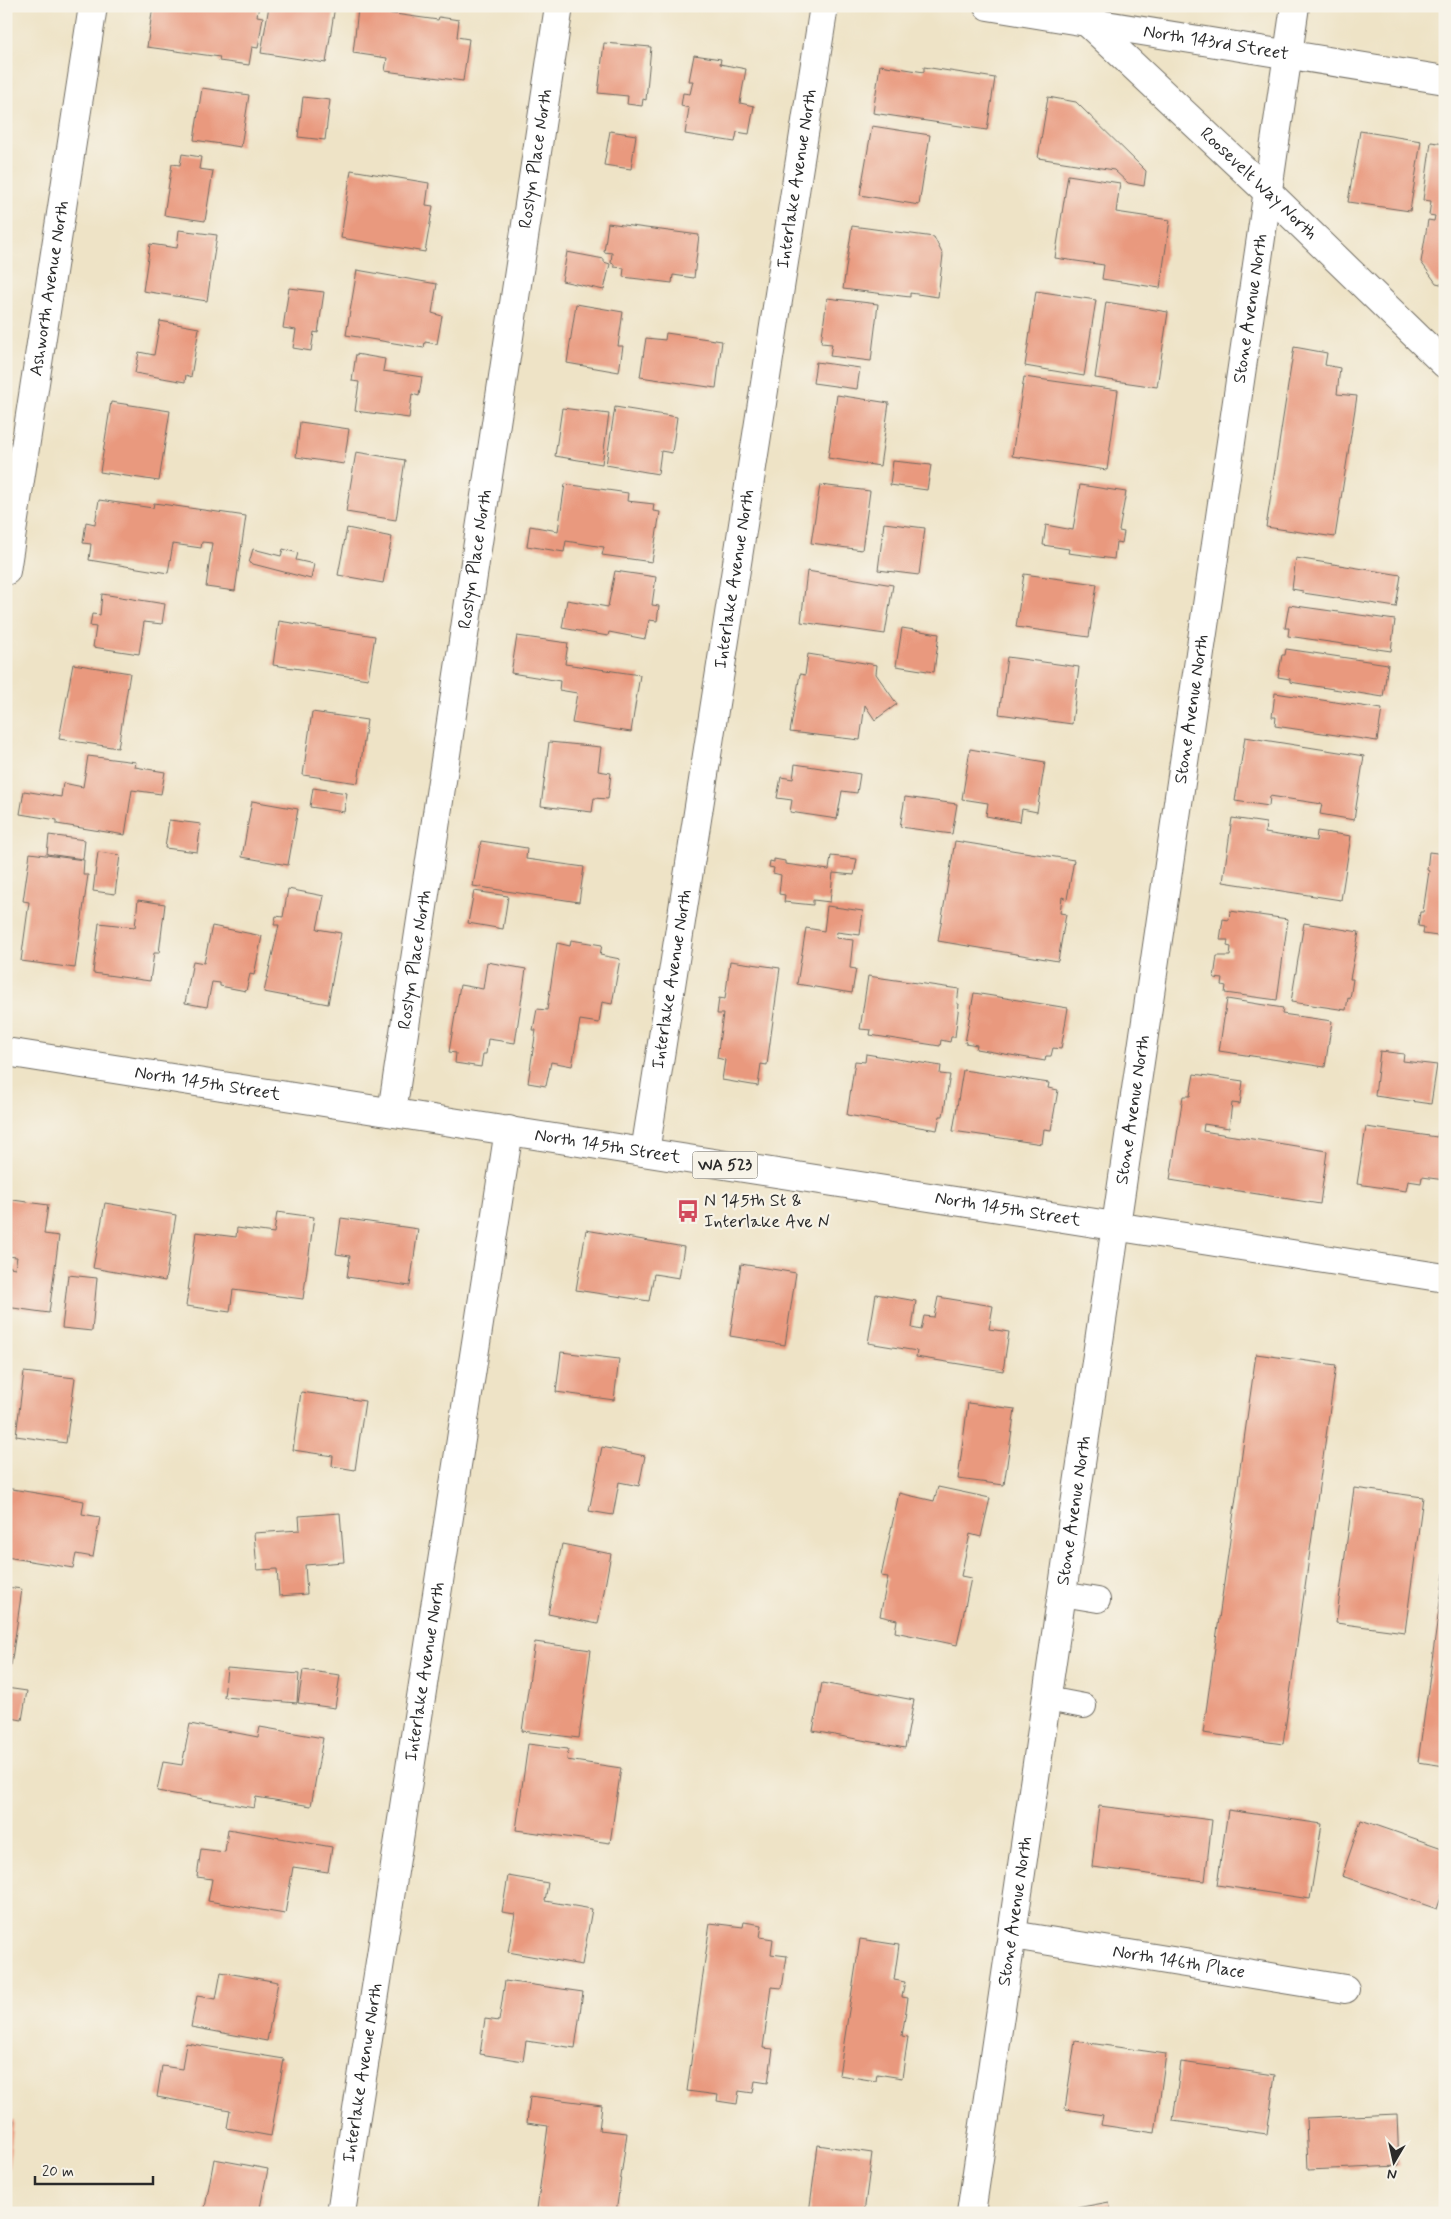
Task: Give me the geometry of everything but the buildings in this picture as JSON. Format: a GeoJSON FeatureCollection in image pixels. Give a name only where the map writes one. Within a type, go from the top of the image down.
{"type":"FeatureCollection","features":[{"type":"Feature","properties":{"kind":"street","name":"Ashworth Avenue North"},"geometry":{"type":"LineString","coordinates":[[6,570],[93,6]]}},
{"type":"Feature","properties":{"kind":"street","name":"Roslyn Place North"},"geometry":{"type":"LineString","coordinates":[[392,1112],[559,6]]}},
{"type":"Feature","properties":{"kind":"street","name":"Interlake Avenue North"},"geometry":{"type":"LineString","coordinates":[[645,1152],[824,6]]}},
{"type":"Feature","properties":{"kind":"street","name":"North 143rd Street"},"geometry":{"type":"LineString","coordinates":[[988,6],[1078,14],[1288,56],[1445,80]]}},
{"type":"Feature","properties":{"kind":"street","name":"Stone Avenue North"},"geometry":{"type":"LineString","coordinates":[[971,2213],[1295,6]]}},
{"type":"Feature","properties":{"kind":"street","name":"Roosevelt Way North"},"geometry":{"type":"LineString","coordinates":[[1078,14],[1268,192],[1445,364]]}},
{"type":"Feature","properties":{"kind":"street","name":"North 145th Street"},"geometry":{"type":"LineString","coordinates":[[6,1052],[1445,1278]]}},
{"type":"Feature","properties":{"kind":"street","name":"Interlake Avenue North"},"geometry":{"type":"LineString","coordinates":[[341,2213],[509,1130]]}},
{"type":"Feature","properties":{"kind":"street","name":"North 146th Place"},"geometry":{"type":"LineString","coordinates":[[1012,1935],[1345,1990]]}},
{"type":"Feature","properties":{"kind":"lane"},"geometry":{"type":"LineString","coordinates":[[1062,1594],[1098,1600]]}},
{"type":"Feature","properties":{"kind":"lane"},"geometry":{"type":"LineString","coordinates":[[1047,1699],[1084,1706]]}},
{"type":"Feature","properties":{"kind":"place","name":"N 145th St & Interlake Ave N"},"geometry":{"type":"Point","coordinates":[688,1211]}}]}
